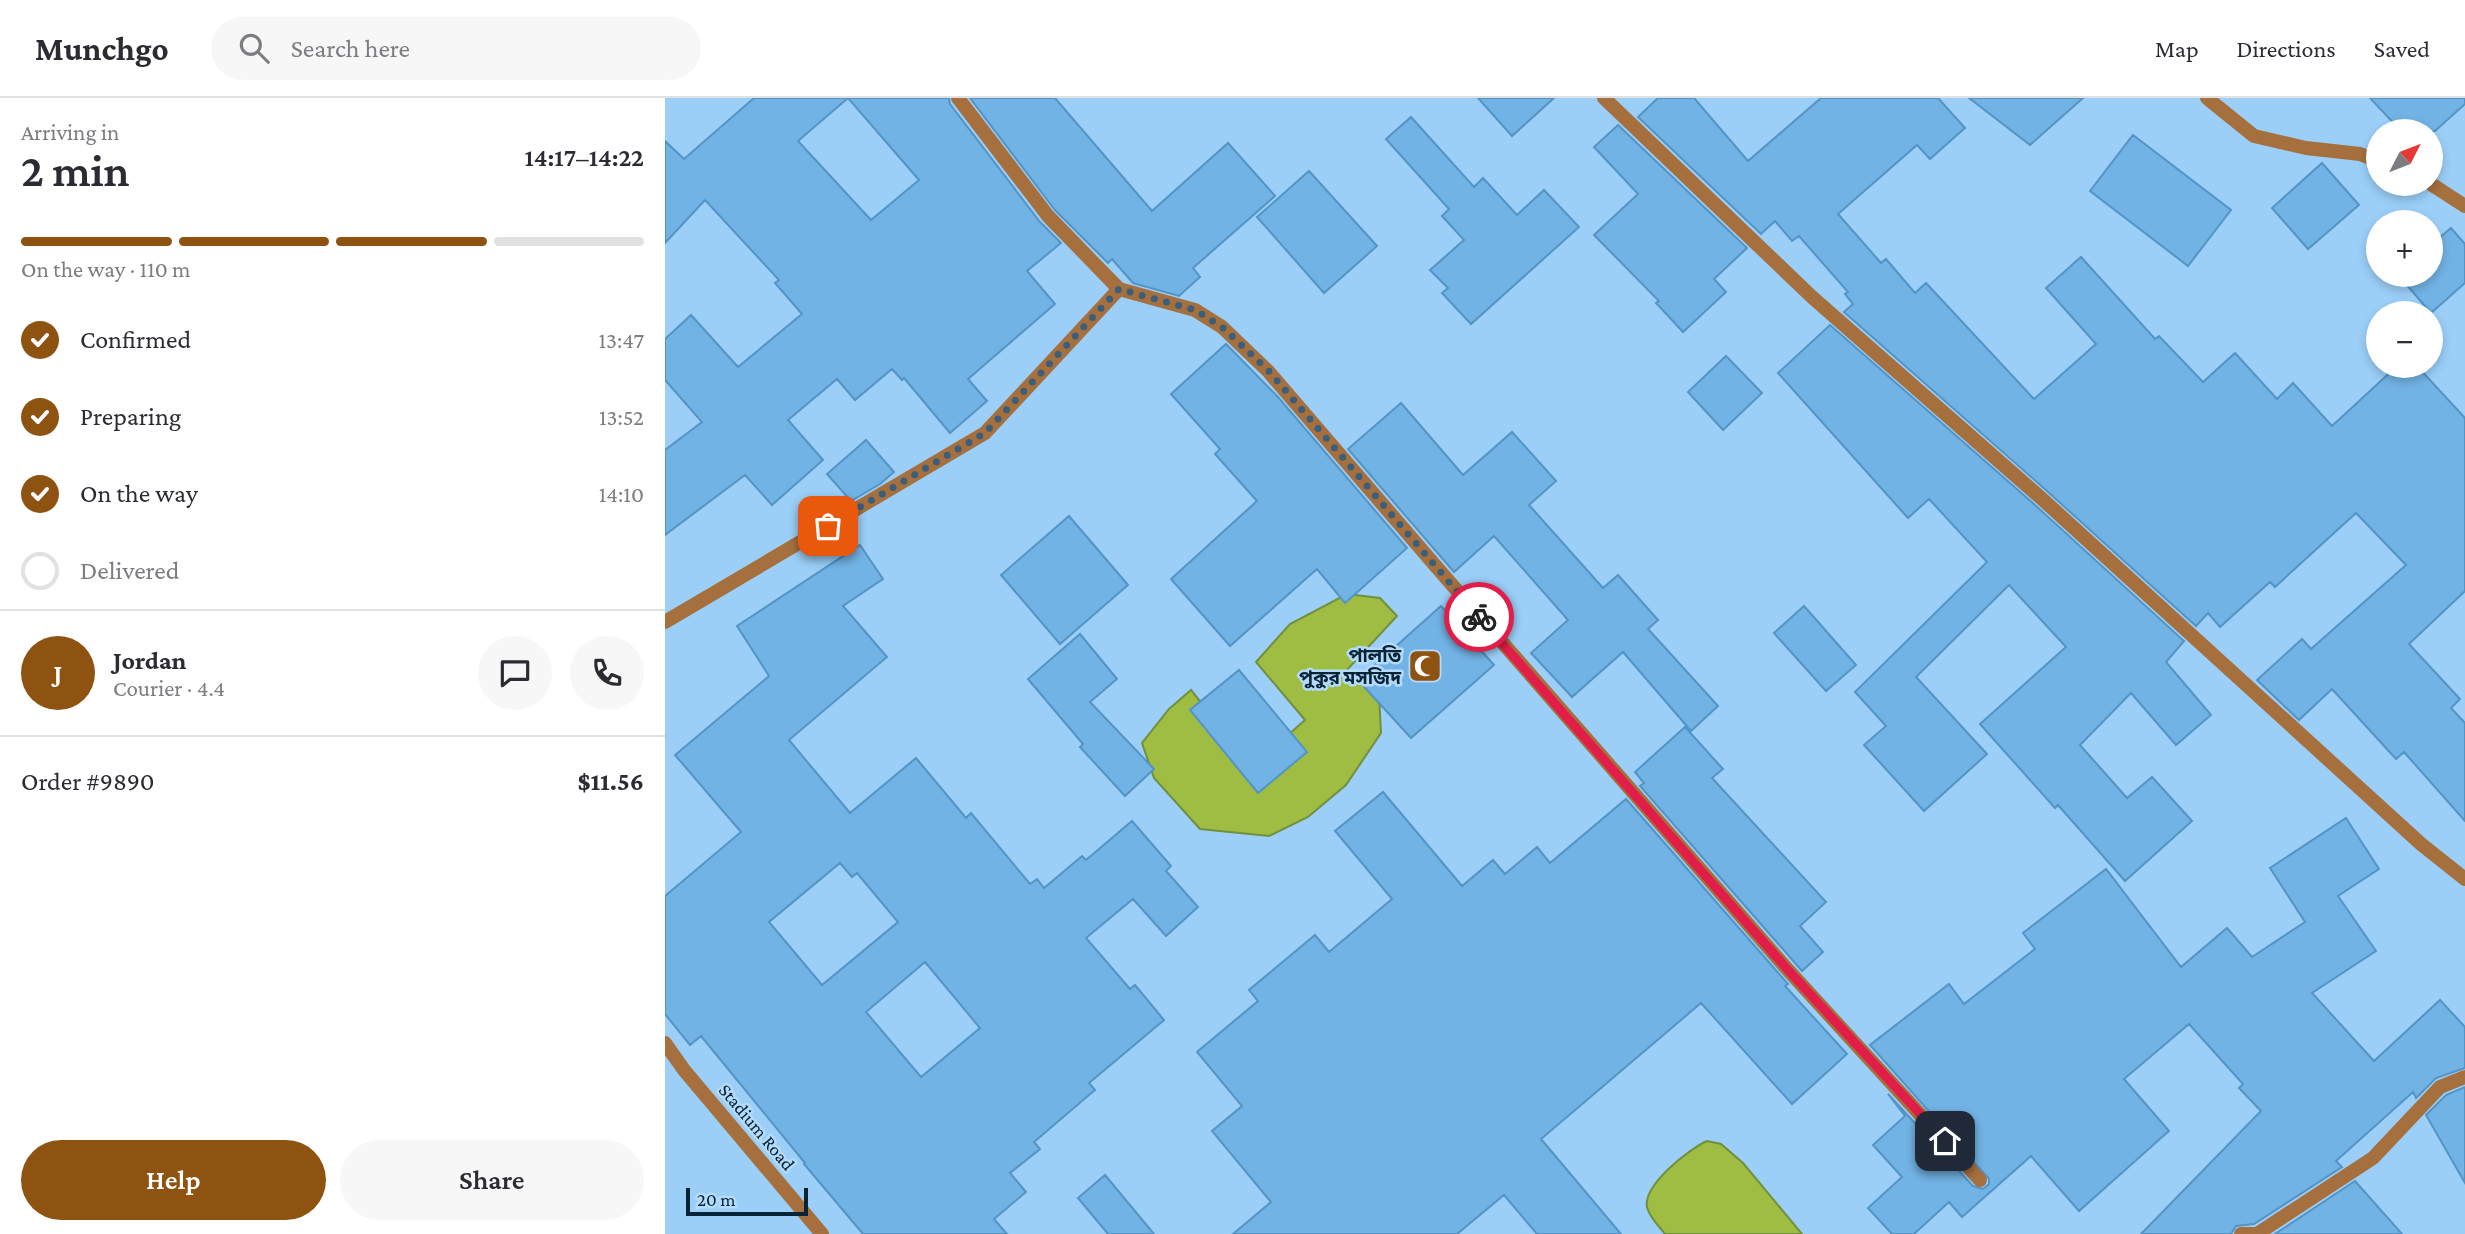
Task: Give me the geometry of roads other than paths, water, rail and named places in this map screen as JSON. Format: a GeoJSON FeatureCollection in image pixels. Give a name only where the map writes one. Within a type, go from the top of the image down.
{"type":"FeatureCollection","features":[{"type":"Feature","properties":{"kind":"street"},"geometry":{"type":"LineString","coordinates":[[958,98],[1048,216],[1119,289],[1195,310],[1222,327],[1268,370],[1788,970],[1980,1180]]}},
{"type":"Feature","properties":{"kind":"street"},"geometry":{"type":"LineString","coordinates":[[1604,98],[1812,297],[2041,498],[2421,844],[2465,878]]}},
{"type":"Feature","properties":{"kind":"street"},"geometry":{"type":"LineString","coordinates":[[2207,98],[2254,136],[2306,148],[2366,156]]}},
{"type":"Feature","properties":{"kind":"street"},"geometry":{"type":"LineString","coordinates":[[2443,192],[2465,206]]}},
{"type":"Feature","properties":{"kind":"street"},"geometry":{"type":"LineString","coordinates":[[665,622],[985,433],[1119,289]]}},
{"type":"Feature","properties":{"kind":"street","name":"Stadium Road"},"geometry":{"type":"LineString","coordinates":[[665,1043],[684,1070],[822,1234]]}},
{"type":"Feature","properties":{"kind":"street"},"geometry":{"type":"LineString","coordinates":[[2241,1234],[2256,1234],[2373,1158],[2440,1087],[2465,1077]]}},
{"type":"Feature","properties":{"kind":"place","name":"পালতি পুকুর মসজিদ"},"geometry":{"type":"Point","coordinates":[1425,666]}}]}
